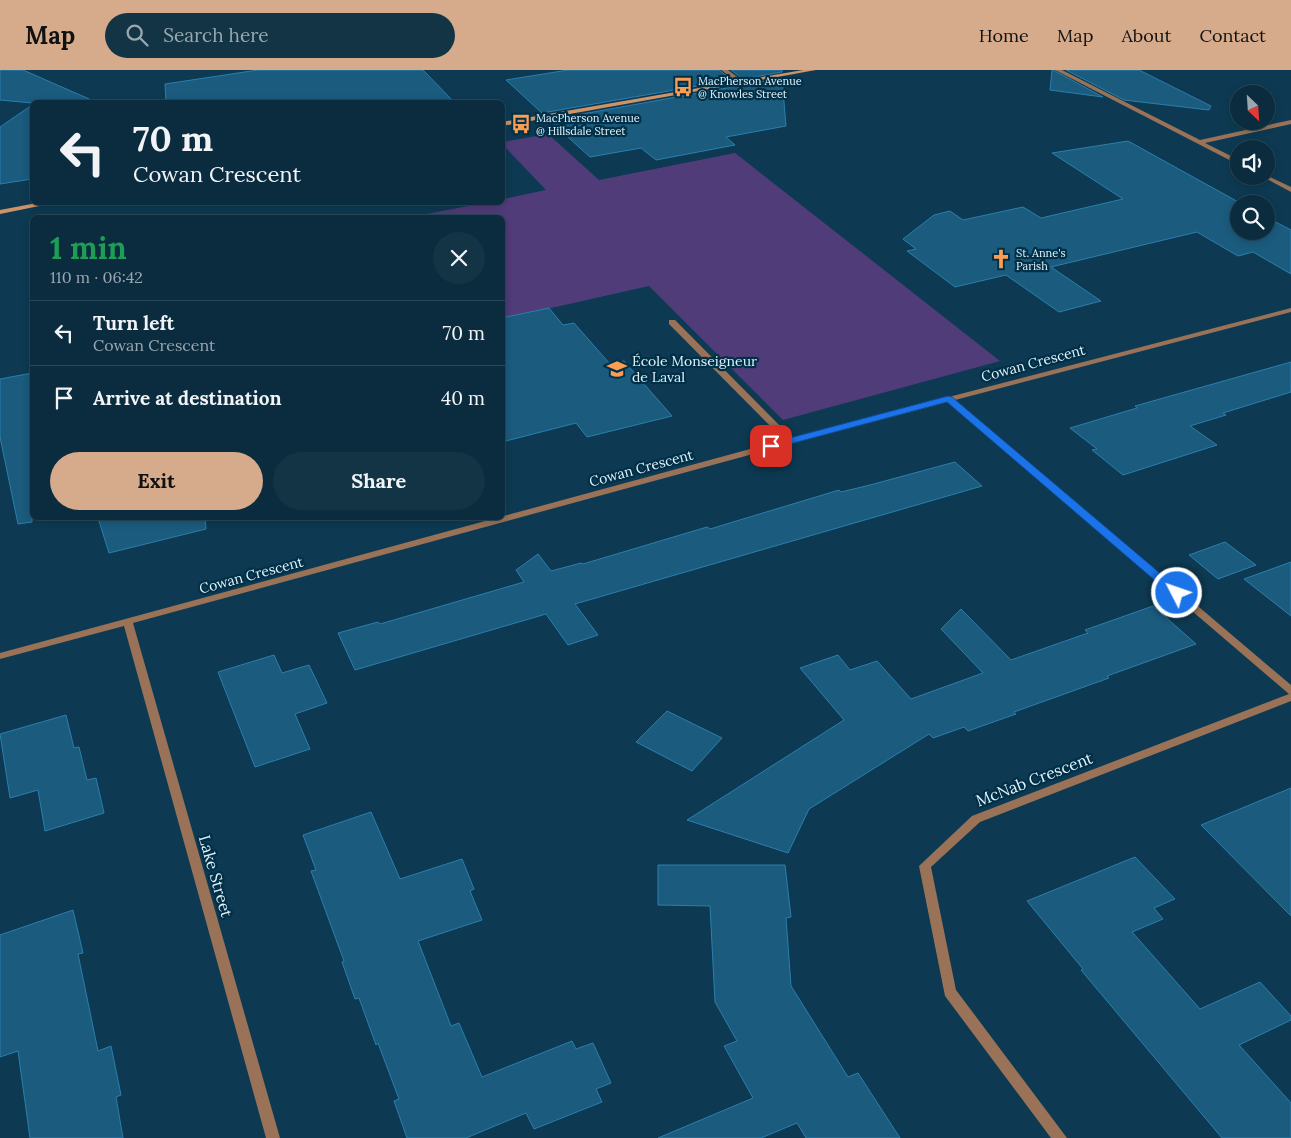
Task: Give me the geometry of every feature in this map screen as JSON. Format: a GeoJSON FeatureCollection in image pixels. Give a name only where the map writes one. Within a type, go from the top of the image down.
{"type":"FeatureCollection","features":[{"type":"Feature","properties":{"kind":"street"},"geometry":{"type":"LineString","coordinates":[[724,70],[741,82]]}},
{"type":"Feature","properties":{"kind":"street"},"geometry":{"type":"LineString","coordinates":[[505,123],[813,70]]}},
{"type":"Feature","properties":{"kind":"street"},"geometry":{"type":"LineString","coordinates":[[1058,70],[1230,158]]}},
{"type":"Feature","properties":{"kind":"street"},"geometry":{"type":"LineString","coordinates":[[1200,142],[1291,122]]}},
{"type":"Feature","properties":{"kind":"street"},"geometry":{"type":"LineString","coordinates":[[1275,182],[1291,190]]}},
{"type":"Feature","properties":{"kind":"street"},"geometry":{"type":"LineString","coordinates":[[0,212],[39,205]]}},
{"type":"Feature","properties":{"kind":"street","name":"Cowan Crescent"},"geometry":{"type":"LineString","coordinates":[[505,519],[948,399],[1291,310]]}},
{"type":"Feature","properties":{"kind":"street"},"geometry":{"type":"LineString","coordinates":[[672,322],[790,441]]}},
{"type":"Feature","properties":{"kind":"street"},"geometry":{"type":"LineString","coordinates":[[948,399],[1291,691]]}},
{"type":"Feature","properties":{"kind":"street","name":"Cowan Crescent"},"geometry":{"type":"LineString","coordinates":[[0,656],[501,520]]}},
{"type":"Feature","properties":{"kind":"street","name":"Lake Street"},"geometry":{"type":"LineString","coordinates":[[128,622],[273,1138]]}},
{"type":"Feature","properties":{"kind":"street","name":"McNab Crescent"},"geometry":{"type":"LineString","coordinates":[[1060,1138],[950,992],[926,866],[976,819],[1291,697]]}},
{"type":"Feature","properties":{"kind":"shaded area"},"geometry":{"type":"Polygon","coordinates":[[[548,134],[599,180],[735,153],[1000,361],[783,420],[649,286],[505,319],[505,215],[422,215],[474,205],[505,205],[505,199],[546,190],[505,147],[505,142],[548,134]]]}},
{"type":"Feature","properties":{"kind":"building"},"geometry":{"type":"Polygon","coordinates":[[[0,70],[23,70],[91,100],[30,100],[30,103],[0,100],[0,70]]]}},
{"type":"Feature","properties":{"kind":"building"},"geometry":{"type":"Polygon","coordinates":[[[258,70],[423,70],[452,100],[166,100],[165,84],[258,70]]]}},
{"type":"Feature","properties":{"kind":"building"},"geometry":{"type":"Polygon","coordinates":[[[568,70],[719,70],[732,80],[542,113],[506,80],[568,70]]]}},
{"type":"Feature","properties":{"kind":"building"},"geometry":{"type":"Polygon","coordinates":[[[731,70],[782,70],[782,72],[743,79],[731,70]]]}},
{"type":"Feature","properties":{"kind":"building"},"geometry":{"type":"Polygon","coordinates":[[[1053,70],[1103,97],[1050,90],[1053,70]]]}},
{"type":"Feature","properties":{"kind":"building"},"geometry":{"type":"Polygon","coordinates":[[[1066,70],[1139,70],[1211,106],[1209,110],[1124,100],[1066,70]]]}},
{"type":"Feature","properties":{"kind":"building"},"geometry":{"type":"Polygon","coordinates":[[[782,78],[786,126],[726,137],[735,145],[656,160],[641,148],[590,157],[549,120],[782,78]]]}},
{"type":"Feature","properties":{"kind":"building"},"geometry":{"type":"Polygon","coordinates":[[[30,106],[30,179],[0,184],[0,127],[30,106]]]}},
{"type":"Feature","properties":{"kind":"building"},"geometry":{"type":"Polygon","coordinates":[[[1128,141],[1230,197],[1230,240],[1275,240],[1275,222],[1291,230],[1291,274],[1253,252],[1238,256],[1197,232],[1051,267],[1101,301],[1059,312],[1006,275],[955,287],[907,251],[916,249],[903,239],[934,215],[950,211],[963,220],[1023,207],[1041,218],[1123,199],[1052,153],[1128,141]]]}},
{"type":"Feature","properties":{"kind":"building","name":"École Monseigneur de Laval"},"geometry":{"type":"Polygon","coordinates":[[[549,308],[563,325],[574,323],[610,364],[624,361],[672,416],[587,437],[576,423],[505,441],[505,317],[549,308]]]}},
{"type":"Feature","properties":{"kind":"building"},"geometry":{"type":"Polygon","coordinates":[[[1291,362],[1291,392],[1223,413],[1226,415],[1190,426],[1217,445],[1123,475],[1092,450],[1097,449],[1070,428],[1137,408],[1135,406],[1291,362]]]}},
{"type":"Feature","properties":{"kind":"building"},"geometry":{"type":"Polygon","coordinates":[[[30,373],[30,520],[32,522],[18,524],[0,437],[0,379],[30,373]]]}},
{"type":"Feature","properties":{"kind":"building"},"geometry":{"type":"Polygon","coordinates":[[[955,462],[982,486],[575,604],[598,635],[568,645],[546,614],[355,670],[338,633],[378,622],[380,624],[524,582],[516,570],[538,554],[551,571],[583,564],[707,527],[710,529],[839,490],[841,492],[870,485],[955,462]]]}},
{"type":"Feature","properties":{"kind":"building"},"geometry":{"type":"Polygon","coordinates":[[[99,520],[205,520],[206,529],[109,553],[99,520]]]}},
{"type":"Feature","properties":{"kind":"building"},"geometry":{"type":"Polygon","coordinates":[[[1225,542],[1256,565],[1218,579],[1189,555],[1225,542]]]}},
{"type":"Feature","properties":{"kind":"building"},"geometry":{"type":"Polygon","coordinates":[[[1291,562],[1291,616],[1244,579],[1291,562]]]}},
{"type":"Feature","properties":{"kind":"building"},"geometry":{"type":"Polygon","coordinates":[[[1153,606],[1196,644],[1107,676],[1109,678],[1014,712],[1016,714],[968,731],[964,727],[933,738],[929,734],[809,809],[788,853],[687,820],[844,720],[800,668],[838,655],[850,670],[877,661],[911,699],[983,673],[941,629],[961,609],[1011,660],[1088,633],[1085,630],[1153,606]]]}},
{"type":"Feature","properties":{"kind":"building"},"geometry":{"type":"Polygon","coordinates":[[[274,655],[282,673],[309,665],[327,703],[295,714],[310,749],[255,767],[218,672],[274,655]]]}},
{"type":"Feature","properties":{"kind":"building"},"geometry":{"type":"Polygon","coordinates":[[[667,711],[722,738],[692,771],[636,742],[667,711]]]}},
{"type":"Feature","properties":{"kind":"building"},"geometry":{"type":"Polygon","coordinates":[[[66,715],[74,748],[79,747],[87,780],[96,778],[104,813],[45,831],[38,790],[10,798],[0,734],[66,715]]]}},
{"type":"Feature","properties":{"kind":"building"},"geometry":{"type":"Polygon","coordinates":[[[1291,788],[1291,916],[1201,825],[1291,788]]]}},
{"type":"Feature","properties":{"kind":"building"},"geometry":{"type":"Polygon","coordinates":[[[371,812],[400,879],[462,859],[474,889],[470,891],[482,920],[418,941],[451,1026],[459,1023],[482,1077],[572,1041],[576,1049],[593,1043],[611,1083],[596,1089],[602,1102],[534,1129],[526,1113],[466,1138],[407,1138],[394,1101],[399,1099],[378,1043],[376,1045],[359,998],[355,999],[342,962],[344,961],[311,871],[316,870],[303,835],[371,812]]]}},
{"type":"Feature","properties":{"kind":"building"},"geometry":{"type":"Polygon","coordinates":[[[1135,857],[1175,899],[1154,908],[1163,919],[1132,932],[1200,1009],[1260,982],[1291,1016],[1291,1020],[1239,1045],[1291,1103],[1291,1138],[1222,1138],[1081,970],[1083,969],[1027,901],[1135,857]]]}},
{"type":"Feature","properties":{"kind":"building"},"geometry":{"type":"Polygon","coordinates":[[[658,865],[785,865],[791,917],[786,918],[791,986],[848,1077],[858,1073],[900,1138],[806,1138],[797,1123],[761,1138],[658,1138],[753,1098],[724,1046],[737,1041],[715,1002],[710,906],[658,905],[658,865]]]}},
{"type":"Feature","properties":{"kind":"building"},"geometry":{"type":"Polygon","coordinates":[[[73,910],[83,953],[78,954],[98,1051],[111,1046],[121,1095],[116,1097],[123,1138],[30,1138],[18,1051],[0,1057],[0,935],[73,910]]]}},
{"type":"Feature","properties":{"kind":"place","name":"MacPherson Avenue @ Knowles Street"},"geometry":{"type":"Point","coordinates":[683,87]}},
{"type":"Feature","properties":{"kind":"place","name":"MacPherson Avenue @ Hillsdale Street"},"geometry":{"type":"Point","coordinates":[521,124]}},
{"type":"Feature","properties":{"kind":"place","name":"St. Anne's Parish"},"geometry":{"type":"Point","coordinates":[1001,259]}},
{"type":"Feature","properties":{"kind":"place","name":"École Monseigneur de Laval"},"geometry":{"type":"Point","coordinates":[617,369]}},
{"type":"Feature","properties":{"kind":"route"},"geometry":{"type":"LineString","coordinates":[[771,446],[948,399],[1177,593]]}}]}
